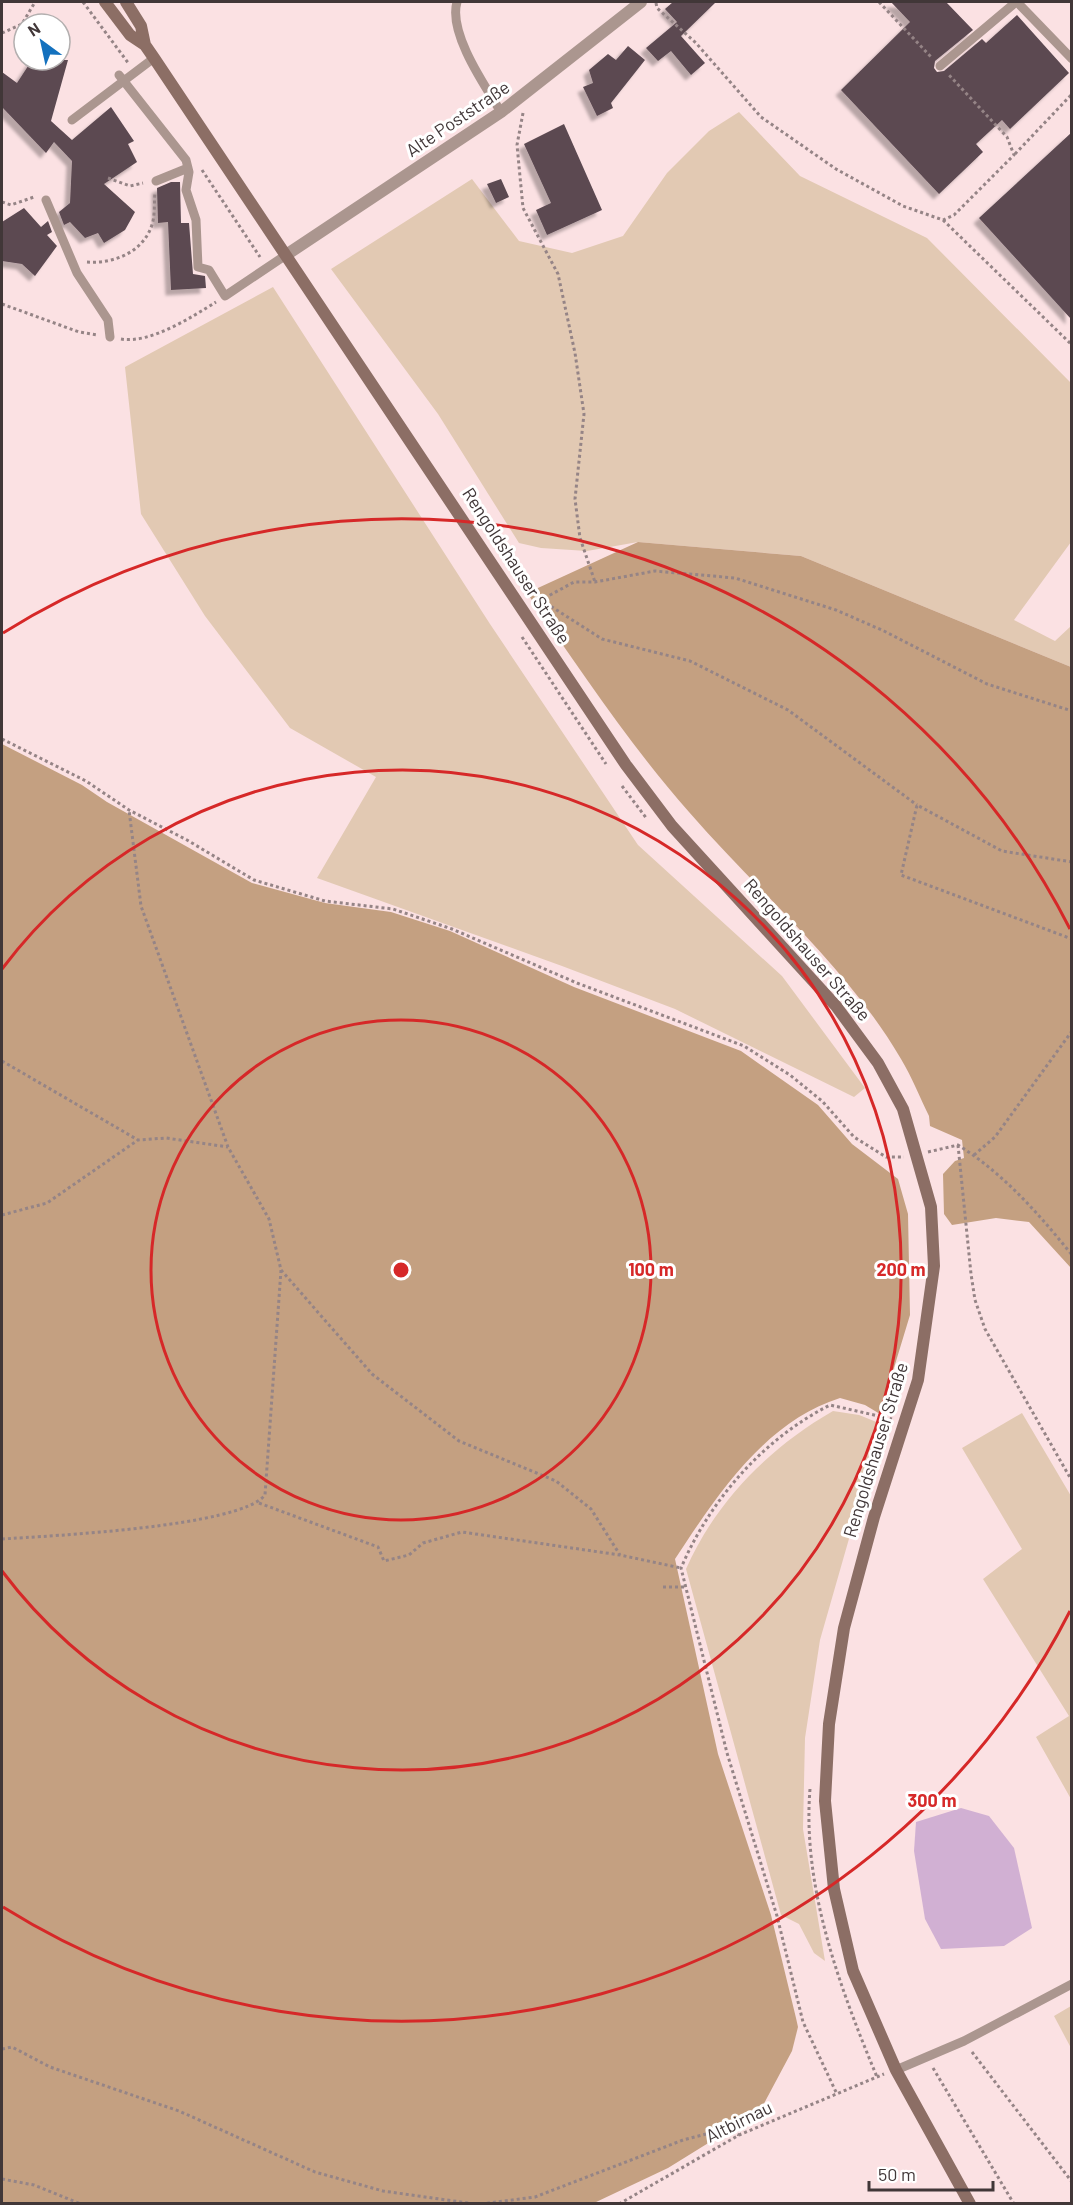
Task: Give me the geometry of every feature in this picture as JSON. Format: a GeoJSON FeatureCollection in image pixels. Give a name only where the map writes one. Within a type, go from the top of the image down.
{"type":"FeatureCollection","features":[{"type":"Feature","properties":{"kind":"street"},"geometry":{"type":"LineString","coordinates":[[105,2],[130,35],[145,45],[154,58]]}},
{"type":"Feature","properties":{"kind":"street"},"geometry":{"type":"LineString","coordinates":[[126,2],[141,26],[145,45]]}},
{"type":"Feature","properties":{"kind":"street","name":"Alte Poststraße"},"geometry":{"type":"LineString","coordinates":[[286,255],[518,100],[641,2]]}},
{"type":"Feature","properties":{"kind":"street","name":"Rengoldshauser Straße"},"geometry":{"type":"LineString","coordinates":[[154,58],[626,765],[672,826],[836,1006],[878,1063],[903,1109],[918,1154],[931,1207],[934,1266],[926,1334],[912,1401],[874,1517],[844,1628],[828,1724],[825,1801],[834,1889],[853,1971],[896,2070],[970,2204]]}},
{"type":"Feature","properties":{"kind":"lane"},"geometry":{"type":"LineString","coordinates":[[458,2],[454,12],[472,68],[501,112]]}},
{"type":"Feature","properties":{"kind":"lane"},"geometry":{"type":"LineString","coordinates":[[940,66],[1016,2],[1071,60]]}},
{"type":"Feature","properties":{"kind":"lane"},"geometry":{"type":"LineString","coordinates":[[72,120],[122,78],[154,58]]}},
{"type":"Feature","properties":{"kind":"lane"},"geometry":{"type":"LineString","coordinates":[[122,78],[186,160],[188,168],[186,190],[196,220],[198,267],[209,270],[225,296],[286,255]]}},
{"type":"Feature","properties":{"kind":"lane"},"geometry":{"type":"LineString","coordinates":[[156,181],[188,168]]}},
{"type":"Feature","properties":{"kind":"lane"},"geometry":{"type":"LineString","coordinates":[[46,200],[72,261],[108,320],[110,337]]}},
{"type":"Feature","properties":{"kind":"lane"},"geometry":{"type":"LineString","coordinates":[[896,2070],[964,2041],[1071,1984]]}},
{"type":"Feature","properties":{"kind":"path"},"geometry":{"type":"LineString","coordinates":[[2,33],[22,24],[35,2]]}},
{"type":"Feature","properties":{"kind":"path"},"geometry":{"type":"LineString","coordinates":[[82,2],[131,68]]}},
{"type":"Feature","properties":{"kind":"path"},"geometry":{"type":"LineString","coordinates":[[656,2],[657,8],[696,43],[762,117],[836,169],[903,206],[943,220],[1071,345]]}},
{"type":"Feature","properties":{"kind":"path"},"geometry":{"type":"LineString","coordinates":[[879,2],[1007,137],[1014,155]]}},
{"type":"Feature","properties":{"kind":"path"},"geometry":{"type":"LineString","coordinates":[[943,220],[954,215],[1071,94]]}},
{"type":"Feature","properties":{"kind":"path"},"geometry":{"type":"LineString","coordinates":[[518,100],[525,108],[517,145],[524,208],[558,274],[575,353],[584,414],[575,500],[580,538],[595,582]]}},
{"type":"Feature","properties":{"kind":"path"},"geometry":{"type":"LineString","coordinates":[[72,261],[93,263],[115,259],[140,245],[152,223],[156,181],[130,186],[108,178]]}},
{"type":"Feature","properties":{"kind":"path"},"geometry":{"type":"LineString","coordinates":[[2,202],[11,205],[39,195],[46,200]]}},
{"type":"Feature","properties":{"kind":"path"},"geometry":{"type":"LineString","coordinates":[[2,304],[79,332],[133,341],[186,321],[225,296]]}},
{"type":"Feature","properties":{"kind":"path"},"geometry":{"type":"LineString","coordinates":[[1071,711],[987,684],[884,631],[836,610],[735,578],[655,571],[595,582],[574,582],[540,600],[602,639],[690,661],[788,710],[917,805],[1002,851],[1071,862]]}},
{"type":"Feature","properties":{"kind":"path"},"geometry":{"type":"LineString","coordinates":[[518,632],[607,765]]}},
{"type":"Feature","properties":{"kind":"path"},"geometry":{"type":"LineString","coordinates":[[2,740],[86,781],[129,810],[187,840],[254,880],[325,901],[393,909],[452,929],[577,983],[744,1046],[790,1075],[822,1101],[855,1137],[886,1157],[904,1157]]}},
{"type":"Feature","properties":{"kind":"path"},"geometry":{"type":"LineString","coordinates":[[620,783],[652,825]]}},
{"type":"Feature","properties":{"kind":"path"},"geometry":{"type":"LineString","coordinates":[[917,805],[901,875],[1071,939]]}},
{"type":"Feature","properties":{"kind":"path"},"geometry":{"type":"LineString","coordinates":[[129,810],[141,906],[228,1147],[269,1219],[281,1270],[270,1446],[265,1495],[259,1503]]}},
{"type":"Feature","properties":{"kind":"path"},"geometry":{"type":"LineString","coordinates":[[974,1155],[995,1137],[1071,1031]]}},
{"type":"Feature","properties":{"kind":"path"},"geometry":{"type":"LineString","coordinates":[[2,1061],[138,1140]]}},
{"type":"Feature","properties":{"kind":"path"},"geometry":{"type":"LineString","coordinates":[[2,1215],[47,1203],[138,1140],[166,1138],[228,1147]]}},
{"type":"Feature","properties":{"kind":"path"},"geometry":{"type":"LineString","coordinates":[[918,1154],[958,1145],[988,1164],[1035,1210],[1071,1255]]}},
{"type":"Feature","properties":{"kind":"path"},"geometry":{"type":"LineString","coordinates":[[958,1145],[975,1300],[985,1329],[1071,1481]]}},
{"type":"Feature","properties":{"kind":"path"},"geometry":{"type":"LineString","coordinates":[[900,1146],[907,1167]]}},
{"type":"Feature","properties":{"kind":"path"},"geometry":{"type":"LineString","coordinates":[[281,1270],[372,1374],[459,1441],[556,1481],[591,1509],[620,1555]]}},
{"type":"Feature","properties":{"kind":"path"},"geometry":{"type":"LineString","coordinates":[[836,2092],[803,2022],[777,1916],[727,1753],[681,1568],[692,1542],[723,1493],[797,1423],[830,1405],[891,1419],[894,1408]]}},
{"type":"Feature","properties":{"kind":"path"},"geometry":{"type":"LineString","coordinates":[[2,1539],[100,1532],[206,1518],[259,1503],[378,1547],[384,1561],[409,1555],[423,1543],[462,1532],[620,1555],[681,1568]]}},
{"type":"Feature","properties":{"kind":"path"},"geometry":{"type":"LineString","coordinates":[[663,1587],[687,1587]]}},
{"type":"Feature","properties":{"kind":"path"},"geometry":{"type":"LineString","coordinates":[[964,2041],[1071,2182]]}},
{"type":"Feature","properties":{"kind":"path"},"geometry":{"type":"LineString","coordinates":[[2,2049],[12,2047],[50,2067],[179,2111],[315,2172],[383,2191],[475,2204]]}},
{"type":"Feature","properties":{"kind":"path"},"geometry":{"type":"LineString","coordinates":[[927,2056],[1014,2204]]}},
{"type":"Feature","properties":{"kind":"path","name":"Altbirnau"},"geometry":{"type":"LineString","coordinates":[[620,2204],[739,2135],[836,2092],[877,2077]]}},
{"type":"Feature","properties":{"kind":"path"},"geometry":{"type":"LineString","coordinates":[[481,2204],[535,2197],[683,2140],[726,2129],[739,2135]]}},
{"type":"Feature","properties":{"kind":"path"},"geometry":{"type":"LineString","coordinates":[[2,2179],[34,2186],[81,2204]]}},
{"type":"Feature","properties":{"kind":"shaded area"},"geometry":{"type":"Polygon","coordinates":[[[739,112],[800,176],[927,238],[1071,383],[1071,542],[1014,620],[1055,641],[1071,626],[1071,667],[801,556],[638,542],[587,551],[541,548],[519,543],[438,414],[331,269],[472,179],[519,241],[572,253],[623,236],[667,173],[709,131],[739,112]]]}},
{"type":"Feature","properties":{"kind":"shaded area"},"geometry":{"type":"Polygon","coordinates":[[[273,287],[490,624],[638,845],[782,976],[865,1088],[854,1097],[675,1009],[317,878],[376,777],[290,728],[205,616],[141,514],[125,367],[273,287]]]}},
{"type":"Feature","properties":{"kind":"shaded area"},"geometry":{"type":"Polygon","coordinates":[[[638,542],[801,556],[1071,667],[1071,1268],[1029,1222],[996,1218],[952,1225],[944,1214],[943,1174],[955,1161],[964,1158],[962,1140],[930,1126],[929,1116],[905,1066],[855,992],[667,786],[605,705],[527,593],[638,542]]]}},
{"type":"Feature","properties":{"kind":"shaded area"},"geometry":{"type":"Polygon","coordinates":[[[2,744],[82,785],[107,802],[252,883],[325,903],[391,912],[450,931],[574,987],[741,1051],[818,1105],[852,1144],[898,1179],[908,1214],[910,1315],[880,1414],[865,1405],[840,1398],[813,1409],[788,1425],[744,1464],[707,1511],[675,1559],[718,1754],[771,1915],[796,2018],[798,2027],[792,2051],[760,2111],[668,2168],[594,2203],[2,2203],[2,744]]]}},
{"type":"Feature","properties":{"kind":"shaded area"},"geometry":{"type":"Polygon","coordinates":[[[833,1411],[859,1415],[879,1423],[879,1434],[820,1640],[805,1738],[803,1829],[825,1961],[814,1953],[799,1924],[781,1915],[686,1569],[713,1521],[747,1478],[787,1442],[833,1411]]]}},
{"type":"Feature","properties":{"kind":"shaded area"},"geometry":{"type":"Polygon","coordinates":[[[1022,1413],[1071,1496],[1071,1799],[1036,1737],[1069,1716],[983,1579],[1022,1549],[962,1448],[1022,1413]]]}},
{"type":"Feature","properties":{"kind":"shaded area"},"geometry":{"type":"Polygon","coordinates":[[[961,1808],[989,1816],[1014,1848],[1032,1928],[1004,1946],[941,1949],[925,1919],[914,1851],[916,1822],[961,1808]]]}},
{"type":"Feature","properties":{"kind":"shaded area"},"geometry":{"type":"Polygon","coordinates":[[[1071,2006],[1071,2048],[1054,2016],[1071,2006]]]}},
{"type":"Feature","properties":{"kind":"building"},"geometry":{"type":"Polygon","coordinates":[[[673,2],[716,2],[681,36],[705,63],[691,75],[671,51],[658,61],[646,48],[677,22],[665,9],[673,2]]]}},
{"type":"Feature","properties":{"kind":"building"},"geometry":{"type":"Polygon","coordinates":[[[891,2],[946,2],[973,30],[935,61],[934,68],[937,72],[944,71],[982,39],[986,43],[1017,15],[1069,73],[1010,129],[1002,120],[976,144],[983,152],[939,194],[841,90],[910,22],[891,2]]]}},
{"type":"Feature","properties":{"kind":"building"},"geometry":{"type":"Polygon","coordinates":[[[628,46],[645,60],[611,103],[613,108],[597,116],[583,87],[593,83],[589,70],[608,54],[616,60],[628,46]]]}},
{"type":"Feature","properties":{"kind":"building"},"geometry":{"type":"Polygon","coordinates":[[[2,72],[17,83],[24,72],[65,72],[51,121],[72,140],[111,107],[134,141],[128,144],[137,162],[104,184],[135,212],[125,230],[104,243],[98,233],[85,238],[70,222],[64,225],[59,212],[70,203],[72,161],[54,142],[46,153],[2,107],[2,72]]]}},
{"type":"Feature","properties":{"kind":"building"},"geometry":{"type":"Polygon","coordinates":[[[564,124],[602,210],[547,235],[536,210],[551,203],[524,144],[564,124]]]}},
{"type":"Feature","properties":{"kind":"building"},"geometry":{"type":"Polygon","coordinates":[[[1071,133],[1071,319],[979,218],[1071,133]]]}},
{"type":"Feature","properties":{"kind":"building"},"geometry":{"type":"Polygon","coordinates":[[[501,179],[509,197],[496,203],[487,184],[501,179]]]}},
{"type":"Feature","properties":{"kind":"building"},"geometry":{"type":"Polygon","coordinates":[[[171,182],[180,182],[181,223],[189,223],[193,274],[205,276],[206,288],[171,290],[168,222],[158,223],[157,188],[171,182]]]}},
{"type":"Feature","properties":{"kind":"building"},"geometry":{"type":"Polygon","coordinates":[[[24,208],[41,227],[48,221],[52,232],[47,235],[57,246],[35,276],[22,264],[2,261],[2,222],[24,208]]]}}]}
